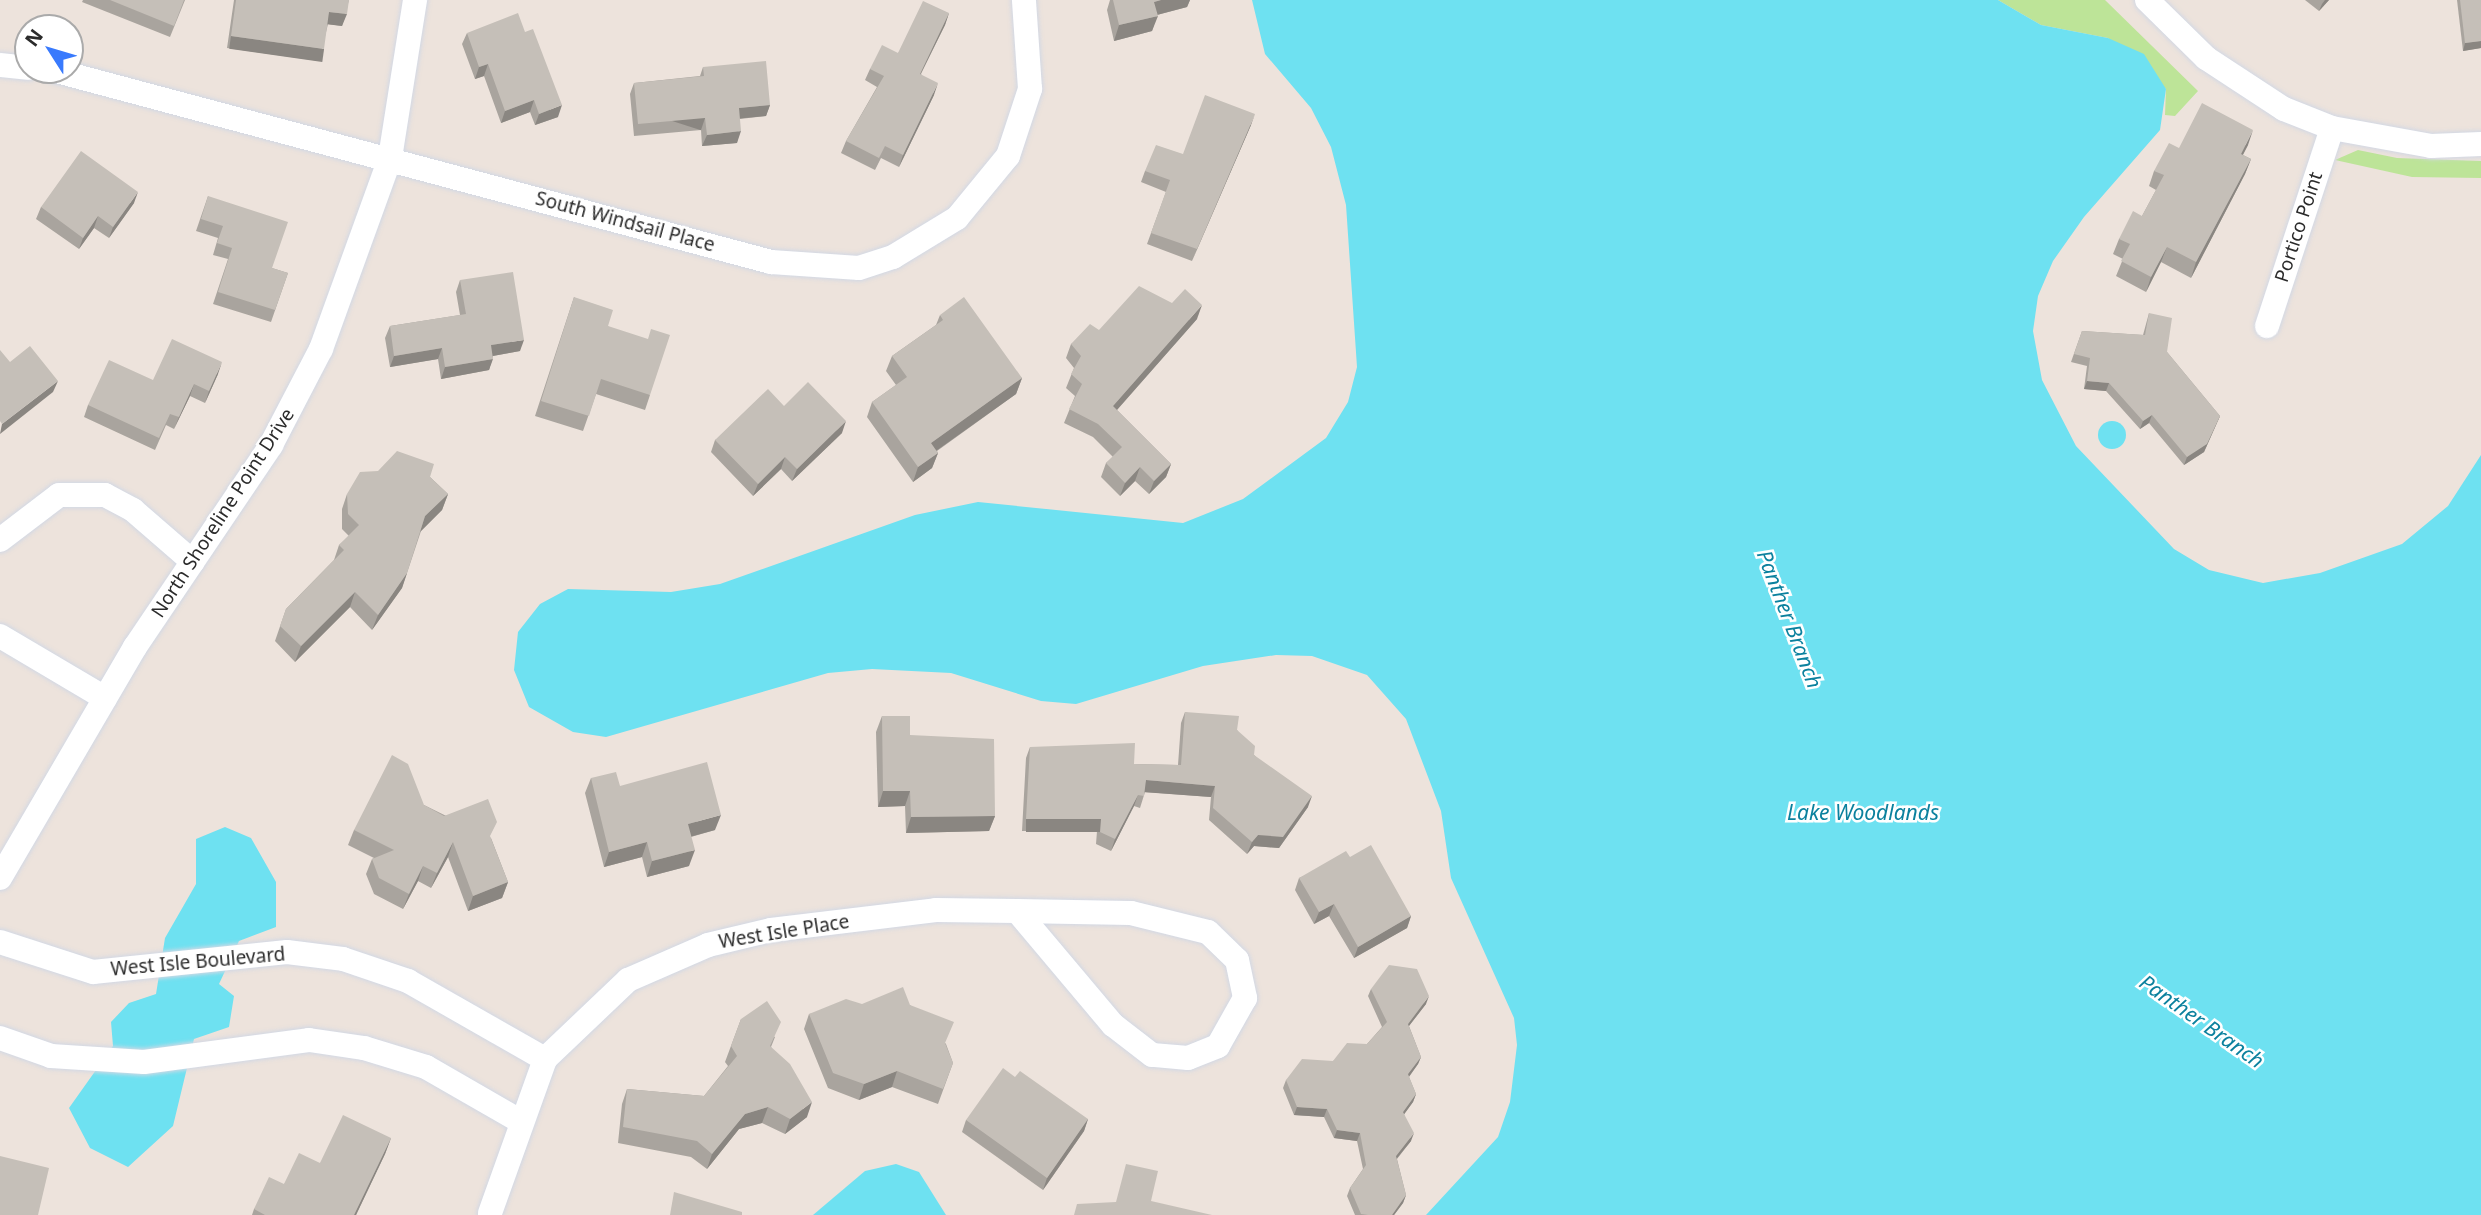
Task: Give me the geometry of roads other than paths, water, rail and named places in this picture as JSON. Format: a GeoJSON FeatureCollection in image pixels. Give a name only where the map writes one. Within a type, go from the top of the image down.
{"type":"FeatureCollection","features":[{"type":"Feature","properties":{"kind":"street","name":"North Shoreline Point Drive"},"geometry":{"type":"LineString","coordinates":[[0,878],[105,698],[298,397],[344,294],[390,158],[415,0]]}},
{"type":"Feature","properties":{"kind":"street","name":"South Windsail Place"},"geometry":{"type":"LineString","coordinates":[[84,78],[771,262],[859,268],[904,251],[957,218],[1008,156],[1030,89],[1024,0]]}},
{"type":"Feature","properties":{"kind":"street"},"geometry":{"type":"LineString","coordinates":[[2147,0],[2206,58],[2284,109],[2332,128],[2431,146],[2481,144]]}},
{"type":"Feature","properties":{"kind":"street","name":"Portico Point"},"geometry":{"type":"LineString","coordinates":[[2267,326],[2332,128]]}},
{"type":"Feature","properties":{"kind":"street"},"geometry":{"type":"LineString","coordinates":[[0,540],[59,495],[105,495],[133,510],[193,562]]}},
{"type":"Feature","properties":{"kind":"street"},"geometry":{"type":"LineString","coordinates":[[0,636],[105,698]]}},
{"type":"Feature","properties":{"kind":"street","name":"West Isle Place"},"geometry":{"type":"LineString","coordinates":[[490,1214],[520,1121],[545,1059],[617,987],[708,945],[936,910],[1017,911],[1131,913],[1208,932],[1237,960],[1245,998],[1218,1046],[1188,1058],[1152,1055],[1113,1025],[1017,911]]}},
{"type":"Feature","properties":{"kind":"street","name":"West Isle Boulevard"},"geometry":{"type":"LineString","coordinates":[[0,942],[93,972],[148,969],[287,953],[343,959],[408,981],[545,1059]]}},
{"type":"Feature","properties":{"kind":"street"},"geometry":{"type":"LineString","coordinates":[[0,1038],[51,1056],[95,1060],[194,1056],[309,1040],[364,1048],[426,1067],[520,1121]]}},
{"type":"Feature","properties":{"kind":"water","name":"Lake Woodlands"},"geometry":{"type":"Polygon","coordinates":[[[1252,0],[1998,0],[2041,25],[2108,38],[2144,54],[2166,89],[2160,130],[2084,217],[2053,261],[2038,296],[2033,331],[2042,380],[2076,446],[2174,549],[2209,570],[2263,583],[2320,573],[2402,544],[2448,506],[2481,455],[2481,1215],[1426,1215],[1498,1137],[1510,1102],[1517,1045],[1514,1018],[1451,878],[1441,811],[1406,719],[1367,675],[1312,656],[1276,655],[1203,666],[1076,704],[1041,701],[951,673],[872,669],[828,673],[606,737],[573,732],[529,707],[514,670],[518,632],[540,604],[568,589],[671,592],[720,584],[915,515],[978,502],[1183,523],[1243,499],[1326,438],[1348,402],[1357,367],[1346,205],[1331,147],[1311,108],[1265,54],[1252,0]]]}},
{"type":"Feature","properties":{"kind":"water"},"geometry":{"type":"Polygon","coordinates":[[[2112,421],[2122,425],[2126,435],[2122,445],[2112,449],[2102,445],[2098,435],[2102,425],[2112,421]]]}},
{"type":"Feature","properties":{"kind":"water"},"geometry":{"type":"Polygon","coordinates":[[[225,827],[251,838],[276,882],[276,927],[239,941],[219,984],[234,996],[229,1027],[194,1039],[173,1126],[128,1167],[90,1148],[69,1108],[113,1046],[111,1022],[129,1003],[156,994],[165,938],[196,884],[196,839],[225,827]]]}},
{"type":"Feature","properties":{"kind":"water"},"geometry":{"type":"Polygon","coordinates":[[[896,1164],[919,1172],[946,1215],[813,1215],[865,1171],[896,1164]]]}},
{"type":"Feature","properties":{"kind":"water label","name":"Panther Branch"},"geometry":{"type":"Point","coordinates":[1790,619]}},
{"type":"Feature","properties":{"kind":"water label","name":"Panther Branch"},"geometry":{"type":"Point","coordinates":[2202,1021]}}]}
